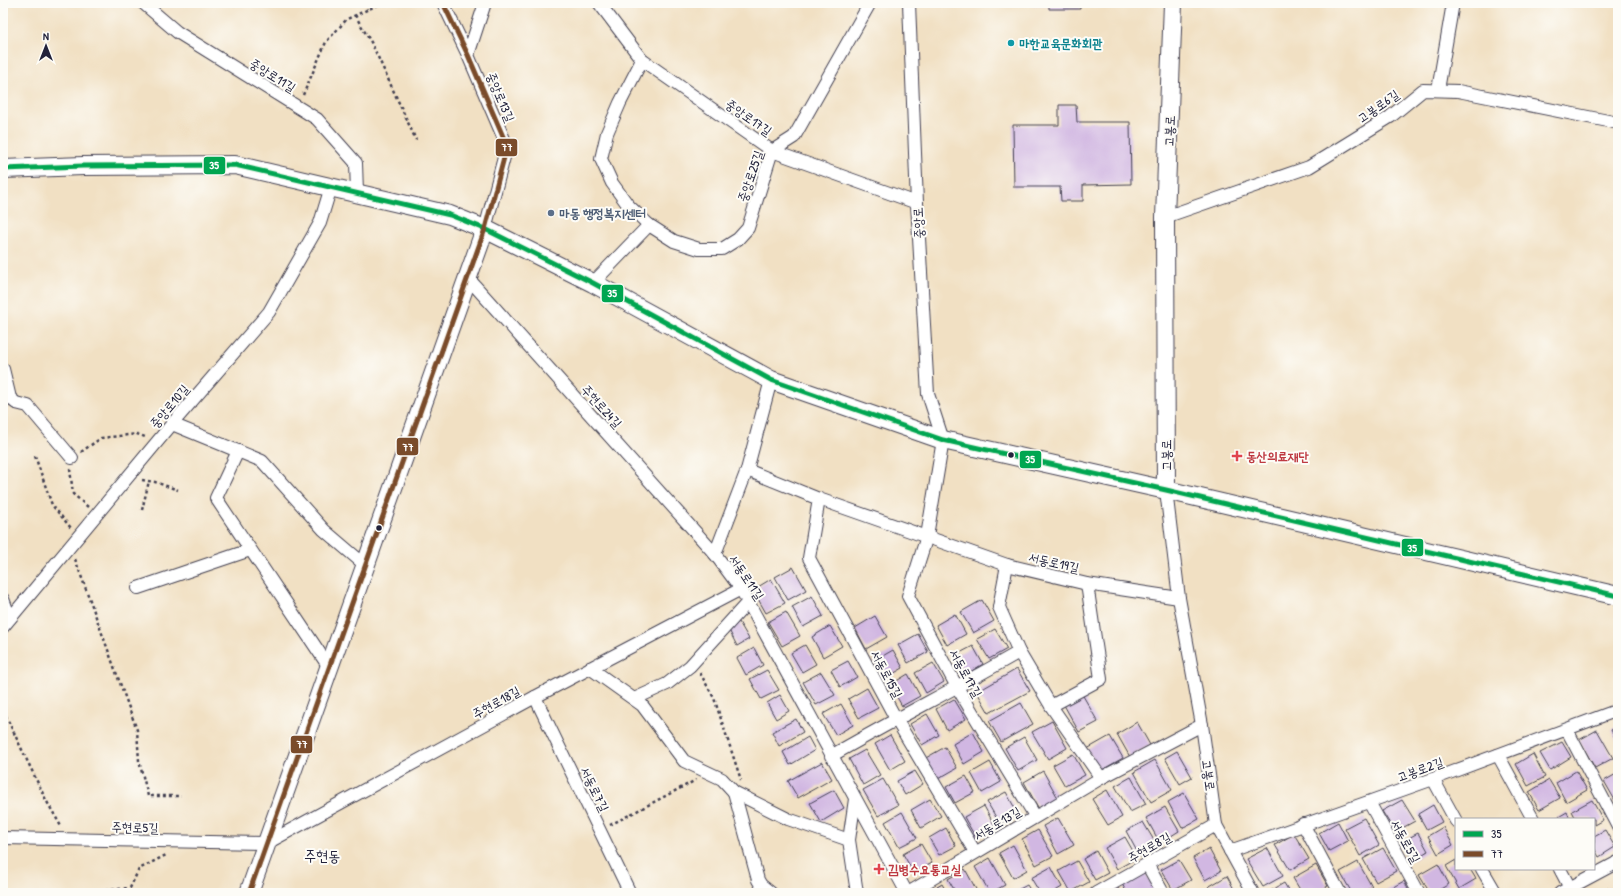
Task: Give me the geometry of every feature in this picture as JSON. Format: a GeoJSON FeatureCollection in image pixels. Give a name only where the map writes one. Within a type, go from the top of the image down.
{"type":"FeatureCollection","features":[{"type":"Feature","properties":{"kind":"street","name":"중앙로11길"},"geometry":{"type":"LineString","coordinates":[[143,3],[177,32],[317,119],[356,163],[357,192]]}},
{"type":"Feature","properties":{"kind":"street","name":"중앙로13길"},"geometry":{"type":"LineString","coordinates":[[443,3],[468,55],[507,146],[484,229]]}},
{"type":"Feature","properties":{"kind":"street"},"geometry":{"type":"LineString","coordinates":[[468,55],[485,3]]}},
{"type":"Feature","properties":{"kind":"street","name":"중앙로17길"},"geometry":{"type":"LineString","coordinates":[[599,3],[642,60],[772,151],[917,203]]}},
{"type":"Feature","properties":{"kind":"street","name":"중앙로25길"},"geometry":{"type":"LineString","coordinates":[[642,60],[620,103],[607,133],[601,159],[612,183],[628,205],[649,225],[674,241],[699,249],[722,249],[738,239],[748,228],[772,151],[794,137],[870,3]]}},
{"type":"Feature","properties":{"kind":"street","name":"중앙로"},"geometry":{"type":"LineString","coordinates":[[909,3],[917,203],[928,394],[943,440]]}},
{"type":"Feature","properties":{"kind":"street","name":"고봉로"},"geometry":{"type":"LineString","coordinates":[[1173,3],[1165,217],[1166,490],[1180,598],[1202,725],[1216,825],[1253,893]]}},
{"type":"Feature","properties":{"kind":"street"},"geometry":{"type":"LineString","coordinates":[[1438,90],[1453,3]]}},
{"type":"Feature","properties":{"kind":"street","name":"고봉로6길"},"geometry":{"type":"LineString","coordinates":[[1165,217],[1309,167],[1390,117],[1423,90],[1458,91],[1618,123]]}},
{"type":"Feature","properties":{"kind":"street"},"geometry":{"type":"LineString","coordinates":[[3,169],[83,166],[235,165],[357,192],[450,215],[484,229],[594,283],[772,380],[943,440],[1166,490],[1618,596]]}},
{"type":"Feature","properties":{"kind":"street","name":"중앙로10길"},"geometry":{"type":"LineString","coordinates":[[7,623],[158,440],[268,312],[320,223],[331,187]]}},
{"type":"Feature","properties":{"kind":"street"},"geometry":{"type":"LineString","coordinates":[[594,283],[649,225]]}},
{"type":"Feature","properties":{"kind":"street"},"geometry":{"type":"LineString","coordinates":[[249,893],[484,229]]}},
{"type":"Feature","properties":{"kind":"street","name":"주현로24길"},"geometry":{"type":"LineString","coordinates":[[467,277],[715,554]]}},
{"type":"Feature","properties":{"kind":"street"},"geometry":{"type":"LineString","coordinates":[[3,369],[7,399],[28,406],[72,458]]}},
{"type":"Feature","properties":{"kind":"street","name":"서동로11길"},"geometry":{"type":"LineString","coordinates":[[772,380],[747,470],[715,554],[741,589],[831,756],[908,893]]}},
{"type":"Feature","properties":{"kind":"street"},"geometry":{"type":"LineString","coordinates":[[172,424],[262,461],[324,530],[365,565]]}},
{"type":"Feature","properties":{"kind":"street"},"geometry":{"type":"LineString","coordinates":[[927,536],[943,440]]}},
{"type":"Feature","properties":{"kind":"street"},"geometry":{"type":"LineString","coordinates":[[238,451],[216,498],[329,667]]}},
{"type":"Feature","properties":{"kind":"street","name":"서동로19길"},"geometry":{"type":"LineString","coordinates":[[747,470],[819,499],[1007,565],[1087,584],[1180,598]]}},
{"type":"Feature","properties":{"kind":"street","name":"서동로15길"},"geometry":{"type":"LineString","coordinates":[[819,499],[809,558],[896,719],[975,852]]}},
{"type":"Feature","properties":{"kind":"street","name":"서동로17길"},"geometry":{"type":"LineString","coordinates":[[927,536],[908,596],[958,687],[1035,816]]}},
{"type":"Feature","properties":{"kind":"street"},"geometry":{"type":"LineString","coordinates":[[138,588],[250,550]]}},
{"type":"Feature","properties":{"kind":"street"},"geometry":{"type":"LineString","coordinates":[[1007,565],[999,606],[1019,652],[1051,706],[1101,778]]}},
{"type":"Feature","properties":{"kind":"street"},"geometry":{"type":"LineString","coordinates":[[1051,706],[1101,679],[1087,584]]}},
{"type":"Feature","properties":{"kind":"street","name":"주현로18길"},"geometry":{"type":"LineString","coordinates":[[267,843],[535,697],[741,589]]}},
{"type":"Feature","properties":{"kind":"street"},"geometry":{"type":"LineString","coordinates":[[3,599],[7,623]]}},
{"type":"Feature","properties":{"kind":"street"},"geometry":{"type":"LineString","coordinates":[[634,699],[667,684],[694,662],[748,602]]}},
{"type":"Feature","properties":{"kind":"street"},"geometry":{"type":"LineString","coordinates":[[831,756],[1019,652]]}},
{"type":"Feature","properties":{"kind":"street"},"geometry":{"type":"LineString","coordinates":[[590,668],[642,705],[684,761],[722,779],[734,792],[788,819],[849,840]]}},
{"type":"Feature","properties":{"kind":"street","name":"서동로7길"},"geometry":{"type":"LineString","coordinates":[[535,697],[630,893]]}},
{"type":"Feature","properties":{"kind":"street","name":"고봉로2길"},"geometry":{"type":"LineString","coordinates":[[1230,850],[1433,779],[1618,710]]}},
{"type":"Feature","properties":{"kind":"street","name":"서동로13길"},"geometry":{"type":"LineString","coordinates":[[908,893],[1101,778],[1202,725]]}},
{"type":"Feature","properties":{"kind":"street"},"geometry":{"type":"LineString","coordinates":[[1566,730],[1618,827]]}},
{"type":"Feature","properties":{"kind":"street"},"geometry":{"type":"LineString","coordinates":[[1498,755],[1532,818]]}},
{"type":"Feature","properties":{"kind":"street"},"geometry":{"type":"LineString","coordinates":[[1433,779],[1455,819]]}},
{"type":"Feature","properties":{"kind":"street"},"geometry":{"type":"LineString","coordinates":[[734,792],[758,880],[761,885],[771,893]]}},
{"type":"Feature","properties":{"kind":"street"},"geometry":{"type":"LineString","coordinates":[[855,799],[849,840],[856,893]]}},
{"type":"Feature","properties":{"kind":"street","name":"서동로5길"},"geometry":{"type":"LineString","coordinates":[[1369,802],[1419,893]]}},
{"type":"Feature","properties":{"kind":"street"},"geometry":{"type":"LineString","coordinates":[[1303,824],[1340,893]]}},
{"type":"Feature","properties":{"kind":"street","name":"주현로8길"},"geometry":{"type":"LineString","coordinates":[[1096,893],[1216,825]]}},
{"type":"Feature","properties":{"kind":"street","name":"주현로5길"},"geometry":{"type":"LineString","coordinates":[[3,838],[267,843]]}},
{"type":"Feature","properties":{"kind":"street"},"geometry":{"type":"LineString","coordinates":[[1560,870],[1565,890],[1618,862]]}},
{"type":"Feature","properties":{"kind":"street"},"geometry":{"type":"LineString","coordinates":[[1147,864],[1163,893]]}},
{"type":"Feature","properties":{"kind":"street"},"geometry":{"type":"LineString","coordinates":[[1483,870],[1496,893]]}},
{"type":"Feature","properties":{"kind":"path"},"geometry":{"type":"LineString","coordinates":[[364,3],[367,9]]}},
{"type":"Feature","properties":{"kind":"path"},"geometry":{"type":"LineString","coordinates":[[298,107],[326,42],[346,19],[382,3]]}},
{"type":"Feature","properties":{"kind":"path"},"geometry":{"type":"LineString","coordinates":[[355,15],[372,44],[416,140]]}},
{"type":"Feature","properties":{"kind":"path"},"geometry":{"type":"LineString","coordinates":[[96,514],[73,494],[70,475],[71,459],[101,438],[137,434],[158,440]]}},
{"type":"Feature","properties":{"kind":"path"},"geometry":{"type":"LineString","coordinates":[[35,456],[52,505],[74,541],[137,730],[139,761],[148,796],[181,796]]}},
{"type":"Feature","properties":{"kind":"path"},"geometry":{"type":"LineString","coordinates":[[128,477],[149,481],[178,490]]}},
{"type":"Feature","properties":{"kind":"path"},"geometry":{"type":"LineString","coordinates":[[142,510],[149,481]]}},
{"type":"Feature","properties":{"kind":"path"},"geometry":{"type":"LineString","coordinates":[[694,662],[714,698],[737,764],[745,798]]}},
{"type":"Feature","properties":{"kind":"path"},"geometry":{"type":"LineString","coordinates":[[3,710],[46,800],[68,839]]}},
{"type":"Feature","properties":{"kind":"path"},"geometry":{"type":"LineString","coordinates":[[600,830],[687,786],[708,772]]}},
{"type":"Feature","properties":{"kind":"path"},"geometry":{"type":"LineString","coordinates":[[76,893],[130,888],[139,869],[193,842]]}},
{"type":"Feature","properties":{"kind":"path"},"geometry":{"type":"LineString","coordinates":[[3,891],[21,893]]}},
{"type":"Feature","properties":{"kind":"building"},"geometry":{"type":"Polygon","coordinates":[[[950,3],[979,3],[979,4],[950,5],[950,3]]]}},
{"type":"Feature","properties":{"kind":"building"},"geometry":{"type":"Polygon","coordinates":[[[1033,3],[1080,3],[1080,9],[1049,9],[1049,5],[1033,5],[1033,3]]]}},
{"type":"Feature","properties":{"kind":"building"},"geometry":{"type":"Polygon","coordinates":[[[1059,105],[1076,105],[1077,122],[1130,122],[1131,184],[1083,185],[1083,201],[1061,201],[1060,187],[1014,187],[1013,125],[1059,125],[1059,105]]]}},
{"type":"Feature","properties":{"kind":"building"},"geometry":{"type":"Polygon","coordinates":[[[793,567],[806,590],[788,600],[775,577],[793,567]]]}},
{"type":"Feature","properties":{"kind":"building"},"geometry":{"type":"Polygon","coordinates":[[[771,579],[785,603],[766,613],[753,590],[771,579]]]}},
{"type":"Feature","properties":{"kind":"building"},"geometry":{"type":"Polygon","coordinates":[[[812,596],[823,616],[803,627],[792,607],[812,596]]]}},
{"type":"Feature","properties":{"kind":"building"},"geometry":{"type":"Polygon","coordinates":[[[982,600],[994,621],[973,633],[961,612],[982,600]]]}},
{"type":"Feature","properties":{"kind":"building"},"geometry":{"type":"Polygon","coordinates":[[[786,612],[800,636],[782,646],[768,622],[786,612]]]}},
{"type":"Feature","properties":{"kind":"building"},"geometry":{"type":"Polygon","coordinates":[[[955,614],[966,634],[947,645],[936,625],[955,614]]]}},
{"type":"Feature","properties":{"kind":"building"},"geometry":{"type":"Polygon","coordinates":[[[875,616],[887,637],[866,649],[855,628],[875,616]]]}},
{"type":"Feature","properties":{"kind":"building"},"geometry":{"type":"Polygon","coordinates":[[[739,622],[749,639],[737,646],[728,628],[739,622]]]}},
{"type":"Feature","properties":{"kind":"building"},"geometry":{"type":"Polygon","coordinates":[[[830,626],[842,646],[823,657],[812,637],[830,626]]]}},
{"type":"Feature","properties":{"kind":"building"},"geometry":{"type":"Polygon","coordinates":[[[995,629],[1007,649],[989,659],[977,639],[995,629]]]}},
{"type":"Feature","properties":{"kind":"building"},"geometry":{"type":"Polygon","coordinates":[[[918,634],[928,652],[908,663],[898,645],[918,634]]]}},
{"type":"Feature","properties":{"kind":"building"},"geometry":{"type":"Polygon","coordinates":[[[805,645],[816,664],[802,672],[791,653],[805,645]]]}},
{"type":"Feature","properties":{"kind":"building"},"geometry":{"type":"Polygon","coordinates":[[[973,646],[983,664],[965,675],[954,656],[973,646]]]}},
{"type":"Feature","properties":{"kind":"building"},"geometry":{"type":"Polygon","coordinates":[[[754,648],[763,665],[746,675],[737,658],[754,648]]]}},
{"type":"Feature","properties":{"kind":"building"},"geometry":{"type":"Polygon","coordinates":[[[893,650],[903,668],[884,679],[874,661],[893,650]]]}},
{"type":"Feature","properties":{"kind":"building"},"geometry":{"type":"Polygon","coordinates":[[[848,661],[857,677],[840,687],[831,670],[848,661]]]}},
{"type":"Feature","properties":{"kind":"building"},"geometry":{"type":"Polygon","coordinates":[[[933,663],[944,682],[926,693],[915,673],[933,663]]]}},
{"type":"Feature","properties":{"kind":"building"},"geometry":{"type":"Polygon","coordinates":[[[1017,669],[1030,691],[989,713],[977,692],[1017,669]]]}},
{"type":"Feature","properties":{"kind":"building"},"geometry":{"type":"Polygon","coordinates":[[[767,670],[779,690],[761,699],[750,679],[767,670]]]}},
{"type":"Feature","properties":{"kind":"building"},"geometry":{"type":"Polygon","coordinates":[[[821,672],[835,695],[816,705],[803,682],[821,672]]]}},
{"type":"Feature","properties":{"kind":"building"},"geometry":{"type":"Polygon","coordinates":[[[908,674],[920,696],[902,706],[890,685],[908,674]]]}},
{"type":"Feature","properties":{"kind":"building"},"geometry":{"type":"Polygon","coordinates":[[[867,688],[878,708],[859,718],[848,699],[867,688]]]}},
{"type":"Feature","properties":{"kind":"building"},"geometry":{"type":"Polygon","coordinates":[[[1082,694],[1098,722],[1079,732],[1064,705],[1082,694]]]}},
{"type":"Feature","properties":{"kind":"building"},"geometry":{"type":"Polygon","coordinates":[[[780,695],[789,711],[776,719],[767,703],[780,695]]]}},
{"type":"Feature","properties":{"kind":"building"},"geometry":{"type":"Polygon","coordinates":[[[954,699],[966,719],[947,730],[936,709],[954,699]]]}},
{"type":"Feature","properties":{"kind":"building"},"geometry":{"type":"Polygon","coordinates":[[[1021,703],[1033,724],[1001,742],[989,721],[1021,703]]]}},
{"type":"Feature","properties":{"kind":"building"},"geometry":{"type":"Polygon","coordinates":[[[841,704],[853,725],[836,735],[823,714],[841,704]]]}},
{"type":"Feature","properties":{"kind":"building"},"geometry":{"type":"Polygon","coordinates":[[[927,714],[939,735],[922,745],[910,724],[927,714]]]}},
{"type":"Feature","properties":{"kind":"building"},"geometry":{"type":"Polygon","coordinates":[[[796,719],[803,732],[779,746],[772,732],[796,719]]]}},
{"type":"Feature","properties":{"kind":"building"},"geometry":{"type":"Polygon","coordinates":[[[1052,721],[1067,748],[1048,759],[1032,732],[1052,721]]]}},
{"type":"Feature","properties":{"kind":"building"},"geometry":{"type":"Polygon","coordinates":[[[1137,722],[1150,745],[1130,757],[1117,734],[1137,722]]]}},
{"type":"Feature","properties":{"kind":"building"},"geometry":{"type":"Polygon","coordinates":[[[1618,726],[1618,743],[1611,730],[1618,726]]]}},
{"type":"Feature","properties":{"kind":"building"},"geometry":{"type":"Polygon","coordinates":[[[1597,730],[1613,758],[1595,768],[1579,740],[1597,730]]]}},
{"type":"Feature","properties":{"kind":"building"},"geometry":{"type":"Polygon","coordinates":[[[973,732],[984,752],[964,764],[953,744],[973,732]]]}},
{"type":"Feature","properties":{"kind":"building"},"geometry":{"type":"Polygon","coordinates":[[[890,735],[905,761],[890,770],[875,744],[890,735]]]}},
{"type":"Feature","properties":{"kind":"building"},"geometry":{"type":"Polygon","coordinates":[[[1110,736],[1123,758],[1100,771],[1087,749],[1110,736]]]}},
{"type":"Feature","properties":{"kind":"building"},"geometry":{"type":"Polygon","coordinates":[[[808,737],[815,750],[790,765],[783,752],[808,737]]]}},
{"type":"Feature","properties":{"kind":"building"},"geometry":{"type":"Polygon","coordinates":[[[1024,737],[1037,760],[1018,771],[1005,748],[1024,737]]]}},
{"type":"Feature","properties":{"kind":"building"},"geometry":{"type":"Polygon","coordinates":[[[1562,742],[1571,757],[1550,770],[1540,753],[1562,742]]]}},
{"type":"Feature","properties":{"kind":"building"},"geometry":{"type":"Polygon","coordinates":[[[945,747],[957,768],[936,780],[924,759],[945,747]]]}},
{"type":"Feature","properties":{"kind":"building"},"geometry":{"type":"Polygon","coordinates":[[[865,750],[880,775],[863,785],[849,759],[865,750]]]}},
{"type":"Feature","properties":{"kind":"building"},"geometry":{"type":"Polygon","coordinates":[[[1177,751],[1192,777],[1180,784],[1165,758],[1177,751]]]}},
{"type":"Feature","properties":{"kind":"building"},"geometry":{"type":"Polygon","coordinates":[[[1073,754],[1085,775],[1065,786],[1053,765],[1073,754]]]}},
{"type":"Feature","properties":{"kind":"building"},"geometry":{"type":"Polygon","coordinates":[[[1533,754],[1545,777],[1528,786],[1516,764],[1533,754]]]}},
{"type":"Feature","properties":{"kind":"building"},"geometry":{"type":"Polygon","coordinates":[[[1155,760],[1172,790],[1151,802],[1134,772],[1155,760]]]}},
{"type":"Feature","properties":{"kind":"building"},"geometry":{"type":"Polygon","coordinates":[[[822,762],[832,779],[798,798],[788,781],[822,762]]]}},
{"type":"Feature","properties":{"kind":"building"},"geometry":{"type":"Polygon","coordinates":[[[990,762],[1001,782],[982,793],[971,773],[990,762]]]}},
{"type":"Feature","properties":{"kind":"building"},"geometry":{"type":"Polygon","coordinates":[[[915,771],[923,784],[905,795],[897,781],[915,771]]]}},
{"type":"Feature","properties":{"kind":"building"},"geometry":{"type":"Polygon","coordinates":[[[1043,771],[1058,798],[1039,809],[1024,782],[1043,771]]]}},
{"type":"Feature","properties":{"kind":"building"},"geometry":{"type":"Polygon","coordinates":[[[1576,771],[1587,790],[1566,802],[1556,783],[1576,771]]]}},
{"type":"Feature","properties":{"kind":"building"},"geometry":{"type":"Polygon","coordinates":[[[1618,773],[1618,801],[1616,802],[1604,781],[1618,773]]]}},
{"type":"Feature","properties":{"kind":"building"},"geometry":{"type":"Polygon","coordinates":[[[966,776],[975,792],[955,803],[946,787],[966,776]]]}},
{"type":"Feature","properties":{"kind":"building"},"geometry":{"type":"Polygon","coordinates":[[[1131,777],[1146,804],[1130,812],[1115,786],[1131,777]]]}},
{"type":"Feature","properties":{"kind":"building"},"geometry":{"type":"Polygon","coordinates":[[[883,779],[898,805],[878,816],[863,790],[883,779]]]}},
{"type":"Feature","properties":{"kind":"building"},"geometry":{"type":"Polygon","coordinates":[[[1549,780],[1560,798],[1539,810],[1529,792],[1549,780]]]}},
{"type":"Feature","properties":{"kind":"building"},"geometry":{"type":"Polygon","coordinates":[[[834,790],[844,808],[821,822],[810,803],[834,790]]]}},
{"type":"Feature","properties":{"kind":"building"},"geometry":{"type":"Polygon","coordinates":[[[1107,790],[1122,817],[1108,825],[1092,799],[1107,790]]]}},
{"type":"Feature","properties":{"kind":"building"},"geometry":{"type":"Polygon","coordinates":[[[1006,792],[1018,814],[1000,824],[987,802],[1006,792]]]}},
{"type":"Feature","properties":{"kind":"building"},"geometry":{"type":"Polygon","coordinates":[[[1184,793],[1199,819],[1182,828],[1168,802],[1184,793]]]}},
{"type":"Feature","properties":{"kind":"building"},"geometry":{"type":"Polygon","coordinates":[[[930,799],[941,816],[921,828],[911,810],[930,799]]]}},
{"type":"Feature","properties":{"kind":"building"},"geometry":{"type":"Polygon","coordinates":[[[1402,800],[1415,821],[1395,832],[1382,811],[1402,800]]]}},
{"type":"Feature","properties":{"kind":"building"},"geometry":{"type":"Polygon","coordinates":[[[1592,800],[1603,820],[1595,824],[1595,818],[1576,818],[1572,811],[1592,800]]]}},
{"type":"Feature","properties":{"kind":"building"},"geometry":{"type":"Polygon","coordinates":[[[1433,805],[1442,822],[1427,830],[1418,814],[1433,805]]]}},
{"type":"Feature","properties":{"kind":"building"},"geometry":{"type":"Polygon","coordinates":[[[984,806],[996,828],[976,838],[964,817],[984,806]]]}},
{"type":"Feature","properties":{"kind":"building"},"geometry":{"type":"Polygon","coordinates":[[[1165,807],[1179,831],[1160,843],[1146,818],[1165,807]]]}},
{"type":"Feature","properties":{"kind":"building"},"geometry":{"type":"Polygon","coordinates":[[[902,812],[917,838],[899,847],[885,822],[902,812]]]}},
{"type":"Feature","properties":{"kind":"building"},"geometry":{"type":"Polygon","coordinates":[[[1567,812],[1570,818],[1557,818],[1567,812]]]}},
{"type":"Feature","properties":{"kind":"building"},"geometry":{"type":"Polygon","coordinates":[[[1058,818],[1074,845],[1058,854],[1043,826],[1058,818]]]}},
{"type":"Feature","properties":{"kind":"building"},"geometry":{"type":"Polygon","coordinates":[[[1364,818],[1379,845],[1360,856],[1345,828],[1364,818]]]}},
{"type":"Feature","properties":{"kind":"building"},"geometry":{"type":"Polygon","coordinates":[[[1143,822],[1158,847],[1140,857],[1126,831],[1143,822]]]}},
{"type":"Feature","properties":{"kind":"building"},"geometry":{"type":"Polygon","coordinates":[[[1338,822],[1348,841],[1329,851],[1319,833],[1338,822]]]}},
{"type":"Feature","properties":{"kind":"building"},"geometry":{"type":"Polygon","coordinates":[[[1443,827],[1453,845],[1438,854],[1428,836],[1443,827]]]}},
{"type":"Feature","properties":{"kind":"building"},"geometry":{"type":"Polygon","coordinates":[[[946,828],[956,846],[939,855],[929,838],[946,828]]]}},
{"type":"Feature","properties":{"kind":"building"},"geometry":{"type":"Polygon","coordinates":[[[1038,830],[1053,856],[1036,865],[1022,839],[1038,830]]]}},
{"type":"Feature","properties":{"kind":"building"},"geometry":{"type":"Polygon","coordinates":[[[1605,830],[1615,847],[1599,857],[1595,850],[1595,835],[1605,830]]]}},
{"type":"Feature","properties":{"kind":"building"},"geometry":{"type":"Polygon","coordinates":[[[1418,833],[1428,851],[1413,860],[1403,841],[1418,833]]]}},
{"type":"Feature","properties":{"kind":"building"},"geometry":{"type":"Polygon","coordinates":[[[1294,834],[1309,859],[1290,870],[1275,845],[1294,834]]]}},
{"type":"Feature","properties":{"kind":"building"},"geometry":{"type":"Polygon","coordinates":[[[1125,837],[1137,858],[1117,869],[1105,848],[1125,837]]]}},
{"type":"Feature","properties":{"kind":"building"},"geometry":{"type":"Polygon","coordinates":[[[921,844],[932,863],[914,873],[903,854],[921,844]]]}},
{"type":"Feature","properties":{"kind":"building"},"geometry":{"type":"Polygon","coordinates":[[[1013,845],[1027,870],[1013,878],[999,853],[1013,845]]]}},
{"type":"Feature","properties":{"kind":"building"},"geometry":{"type":"Polygon","coordinates":[[[1267,848],[1283,876],[1263,887],[1246,859],[1267,848]]]}},
{"type":"Feature","properties":{"kind":"building"},"geometry":{"type":"Polygon","coordinates":[[[1383,848],[1396,871],[1376,882],[1363,859],[1383,848]]]}},
{"type":"Feature","properties":{"kind":"building"},"geometry":{"type":"Polygon","coordinates":[[[1209,849],[1221,871],[1205,880],[1193,858],[1209,849]]]}},
{"type":"Feature","properties":{"kind":"building"},"geometry":{"type":"Polygon","coordinates":[[[1096,851],[1108,873],[1095,880],[1083,859],[1096,851]]]}},
{"type":"Feature","properties":{"kind":"building"},"geometry":{"type":"Polygon","coordinates":[[[990,858],[1005,885],[990,893],[975,867],[990,858]]]}},
{"type":"Feature","properties":{"kind":"building"},"geometry":{"type":"Polygon","coordinates":[[[1179,860],[1191,880],[1173,890],[1161,870],[1179,860]]]}},
{"type":"Feature","properties":{"kind":"building"},"geometry":{"type":"Polygon","coordinates":[[[1077,861],[1089,882],[1071,892],[1059,871],[1077,861]]]}},
{"type":"Feature","properties":{"kind":"building"},"geometry":{"type":"Polygon","coordinates":[[[1455,861],[1455,870],[1471,870],[1476,879],[1459,889],[1446,866],[1455,861]]]}},
{"type":"Feature","properties":{"kind":"building"},"geometry":{"type":"Polygon","coordinates":[[[1358,862],[1372,887],[1361,893],[1352,893],[1340,872],[1358,862]]]}},
{"type":"Feature","properties":{"kind":"building"},"geometry":{"type":"Polygon","coordinates":[[[1438,864],[1449,884],[1434,893],[1430,893],[1419,875],[1438,864]]]}},
{"type":"Feature","properties":{"kind":"building"},"geometry":{"type":"Polygon","coordinates":[[[1316,865],[1328,886],[1315,893],[1302,893],[1293,878],[1316,865]]]}},
{"type":"Feature","properties":{"kind":"building"},"geometry":{"type":"Polygon","coordinates":[[[1051,867],[1062,887],[1052,893],[1040,893],[1031,878],[1051,867]]]}},
{"type":"Feature","properties":{"kind":"building"},"geometry":{"type":"Polygon","coordinates":[[[965,869],[978,893],[956,893],[948,879],[965,869]]]}},
{"type":"Feature","properties":{"kind":"building"},"geometry":{"type":"Polygon","coordinates":[[[1143,869],[1157,893],[1127,893],[1121,882],[1143,869]]]}},
{"type":"Feature","properties":{"kind":"building"},"geometry":{"type":"Polygon","coordinates":[[[1227,876],[1236,893],[1212,893],[1208,887],[1227,876]]]}},
{"type":"Feature","properties":{"kind":"building"},"geometry":{"type":"Polygon","coordinates":[[[1404,881],[1410,893],[1387,893],[1386,891],[1404,881]]]}},
{"type":"Feature","properties":{"kind":"building"},"geometry":{"type":"Polygon","coordinates":[[[1284,883],[1290,893],[1267,893],[1284,883]]]}},
{"type":"Feature","properties":{"kind":"building"},"geometry":{"type":"Polygon","coordinates":[[[942,884],[947,893],[927,893],[942,884]]]}},
{"type":"Feature","properties":{"kind":"building"},"geometry":{"type":"Polygon","coordinates":[[[1027,885],[1032,893],[1012,893],[1027,885]]]}},
{"type":"Feature","properties":{"kind":"building"},"geometry":{"type":"Polygon","coordinates":[[[1116,885],[1121,893],[1103,893],[1116,885]]]}},
{"type":"Feature","properties":{"kind":"building"},"geometry":{"type":"Polygon","coordinates":[[[1608,888],[1611,893],[1600,893],[1608,888]]]}},
{"type":"Feature","properties":{"kind":"transit line","name":"77"},"geometry":{"type":"LineString","coordinates":[[249,893],[485,229],[507,146],[468,55],[443,3]]}},
{"type":"Feature","properties":{"kind":"transit line","name":"35"},"geometry":{"type":"LineString","coordinates":[[3,169],[83,166],[235,165],[450,215],[485,229],[593,283],[771,380],[943,440],[1166,490],[1618,596]]}},
{"type":"Feature","properties":{"kind":"place","name":"마한교육문화회관"},"geometry":{"type":"Point","coordinates":[1011,43]}},
{"type":"Feature","properties":{"kind":"place","name":"마동 행정복지센터"},"geometry":{"type":"Point","coordinates":[551,213]}},
{"type":"Feature","properties":{"kind":"place","name":"동산의료재단"},"geometry":{"type":"Point","coordinates":[1237,456]}},
{"type":"Feature","properties":{"kind":"place","name":"김병수요통교실"},"geometry":{"type":"Point","coordinates":[879,869]}},
{"type":"Feature","properties":{"kind":"district","name":"주현동"},"geometry":{"type":"Point","coordinates":[322,856]}}]}
